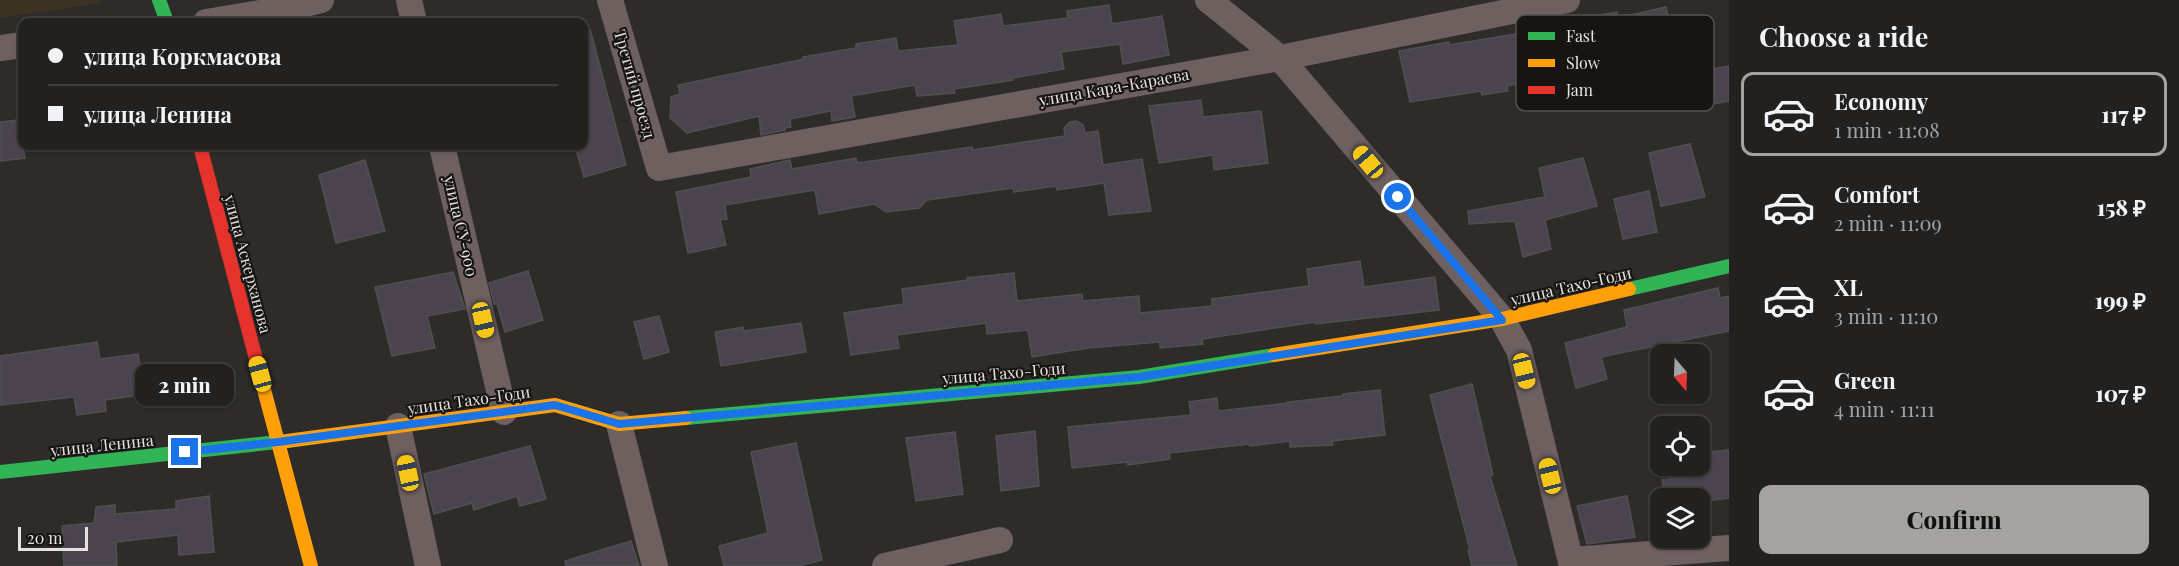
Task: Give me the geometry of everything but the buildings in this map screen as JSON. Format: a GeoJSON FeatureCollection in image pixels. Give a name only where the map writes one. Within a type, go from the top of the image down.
{"type":"FeatureCollection","features":[{"type":"Feature","properties":{"kind":"street"},"geometry":{"type":"LineString","coordinates":[[159,0],[166,18]]}},
{"type":"Feature","properties":{"kind":"street"},"geometry":{"type":"LineString","coordinates":[[230,18],[321,0]]}},
{"type":"Feature","properties":{"kind":"street"},"geometry":{"type":"LineString","coordinates":[[409,0],[413,18]]}},
{"type":"Feature","properties":{"kind":"street","name":"Третий проезд"},"geometry":{"type":"LineString","coordinates":[[610,0],[659,168]]}},
{"type":"Feature","properties":{"kind":"street"},"geometry":{"type":"LineString","coordinates":[[1208,0],[1280,58],[1502,320],[1519,350],[1572,563],[1729,548]]}},
{"type":"Feature","properties":{"kind":"street","name":"улица Кара-Караева"},"geometry":{"type":"LineString","coordinates":[[659,168],[1280,58],[1567,0]]}},
{"type":"Feature","properties":{"kind":"street"},"geometry":{"type":"LineString","coordinates":[[0,48],[18,46]]}},
{"type":"Feature","properties":{"kind":"street","name":"улица Аскерханова"},"geometry":{"type":"LineString","coordinates":[[201,150],[310,566]]}},
{"type":"Feature","properties":{"kind":"street","name":"улица СУ-900"},"geometry":{"type":"LineString","coordinates":[[443,150],[504,412]]}},
{"type":"Feature","properties":{"kind":"street","name":"улица Тахо-Годи"},"geometry":{"type":"LineString","coordinates":[[278,442],[555,405],[619,424],[1139,377],[1502,320],[1729,266]]}},
{"type":"Feature","properties":{"kind":"street"},"geometry":{"type":"LineString","coordinates":[[619,424],[655,566]]}},
{"type":"Feature","properties":{"kind":"street"},"geometry":{"type":"LineString","coordinates":[[398,426],[428,566]]}},
{"type":"Feature","properties":{"kind":"street","name":"улица Ленина"},"geometry":{"type":"LineString","coordinates":[[0,472],[278,442]]}},
{"type":"Feature","properties":{"kind":"street"},"geometry":{"type":"LineString","coordinates":[[885,566],[1000,540]]}},
{"type":"Feature","properties":{"kind":"shaded area"},"geometry":{"type":"Polygon","coordinates":[[[0,0],[101,0],[101,3],[0,18],[0,0]]]}},
{"type":"Feature","properties":{"kind":"traffic: fast"},"geometry":{"type":"LineString","coordinates":[[159,0],[166,18]]}},
{"type":"Feature","properties":{"kind":"traffic: fast"},"geometry":{"type":"LineString","coordinates":[[1629,289],[1729,266]]}},
{"type":"Feature","properties":{"kind":"traffic: fast"},"geometry":{"type":"LineString","coordinates":[[686,418],[1139,377],[1274,355]]}},
{"type":"Feature","properties":{"kind":"traffic: fast"},"geometry":{"type":"LineString","coordinates":[[0,472],[287,441]]}},
{"type":"Feature","properties":{"kind":"traffic: slow"},"geometry":{"type":"LineString","coordinates":[[1274,355],[1502,319],[1629,289]]}},
{"type":"Feature","properties":{"kind":"traffic: slow"},"geometry":{"type":"LineString","coordinates":[[262,382],[311,566]]}},
{"type":"Feature","properties":{"kind":"traffic: slow"},"geometry":{"type":"LineString","coordinates":[[287,441],[555,405],[619,424],[686,418]]}},
{"type":"Feature","properties":{"kind":"traffic: jam"},"geometry":{"type":"LineString","coordinates":[[201,150],[262,382]]}},
{"type":"Feature","properties":{"kind":"route"},"geometry":{"type":"LineString","coordinates":[[185,452],[555,405],[619,424],[1139,377],[1502,320],[1398,197]]}}]}
